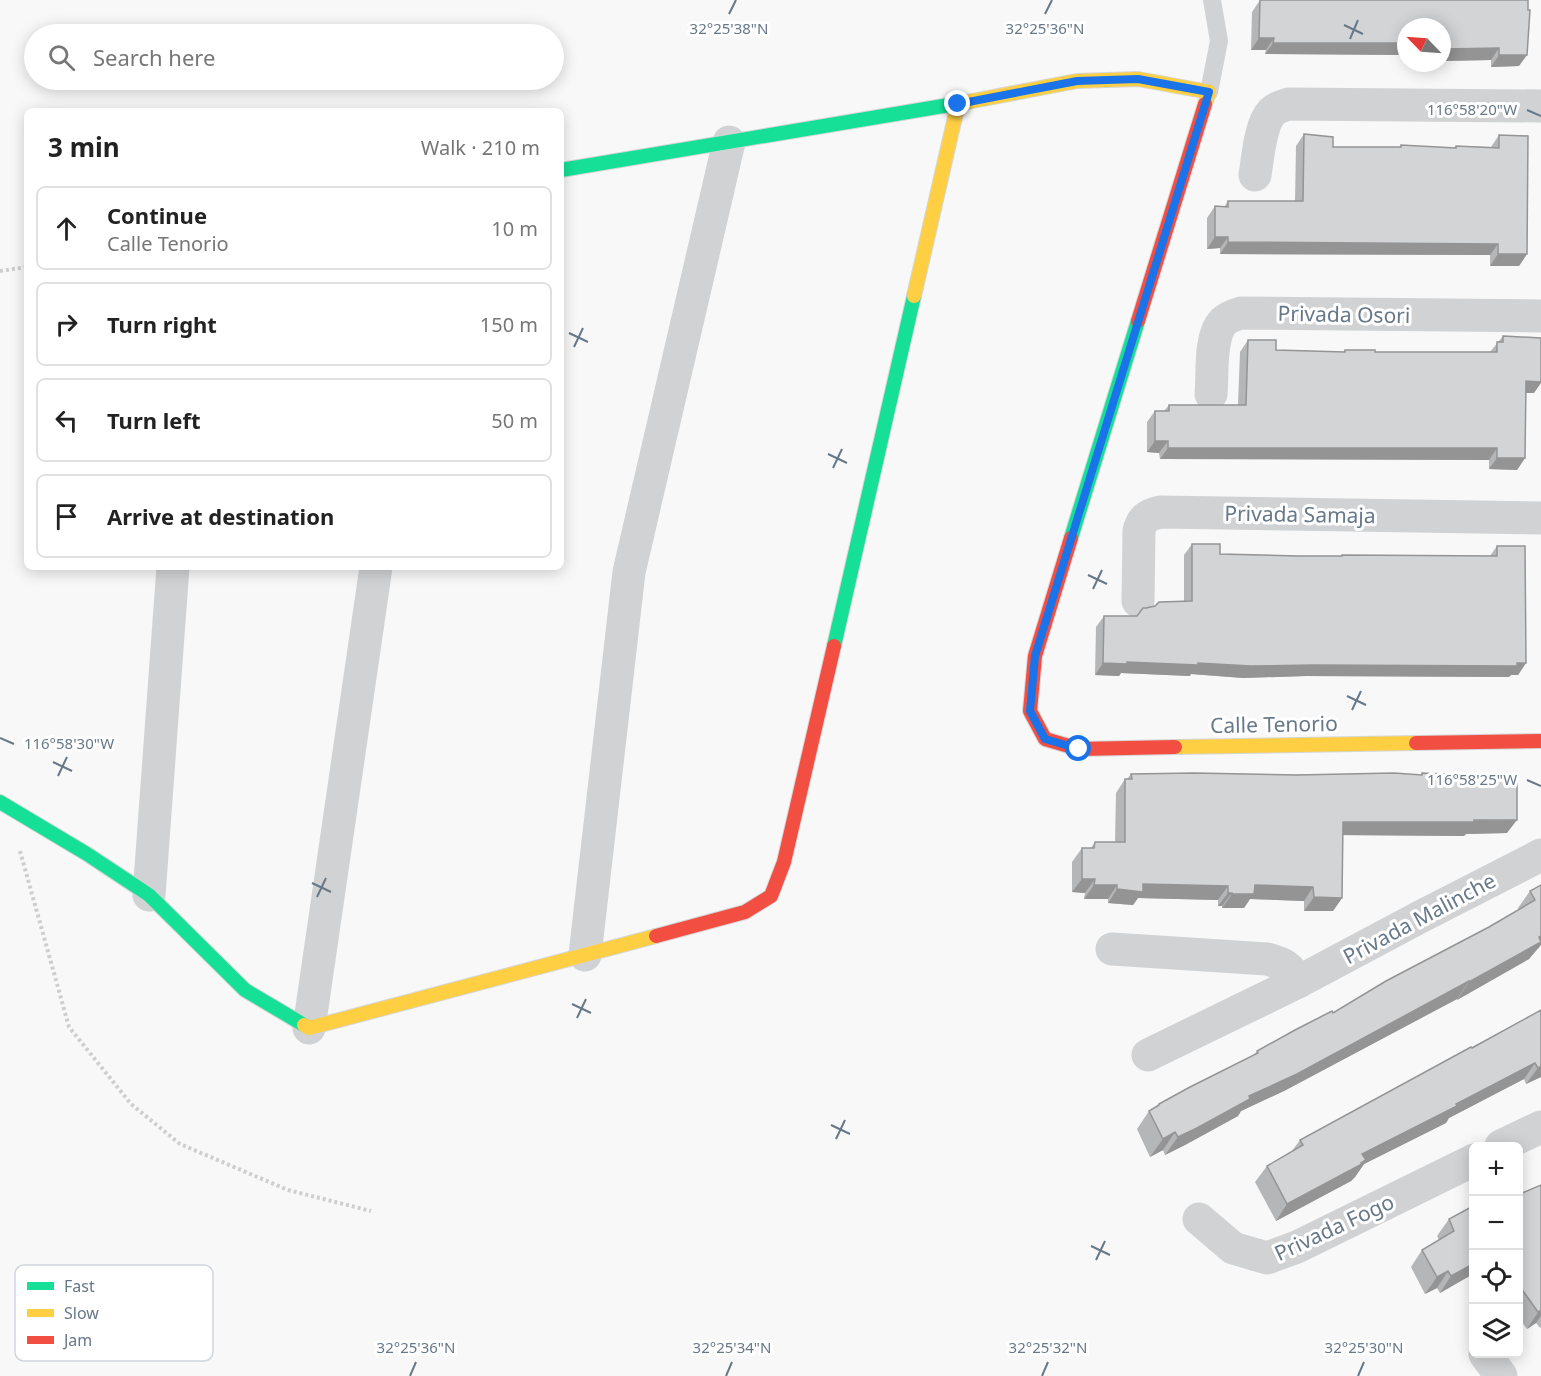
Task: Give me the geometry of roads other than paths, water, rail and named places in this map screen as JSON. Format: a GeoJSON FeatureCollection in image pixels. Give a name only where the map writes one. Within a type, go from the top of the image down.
{"type":"FeatureCollection","features":[{"type":"Feature","properties":{"kind":"street"},"geometry":{"type":"LineString","coordinates":[[564,170],[958,104],[1077,81],[1138,79],[1209,92]]}},
{"type":"Feature","properties":{"kind":"street","name":"Calle Tenorio"},"geometry":{"type":"LineString","coordinates":[[1209,92],[1035,656],[1030,711],[1045,739],[1079,749],[1541,741]]}},
{"type":"Feature","properties":{"kind":"street"},"geometry":{"type":"LineString","coordinates":[[4,804],[149,895],[245,990],[309,1028],[745,912],[771,896],[784,862],[958,104]]}},
{"type":"Feature","properties":{"kind":"street"},"geometry":{"type":"LineString","coordinates":[[1255,175],[1263,129],[1267,119],[1279,107],[1289,104],[1541,106]]}},
{"type":"Feature","properties":{"kind":"street"},"geometry":{"type":"LineString","coordinates":[[585,955],[628,572],[729,142]]}},
{"type":"Feature","properties":{"kind":"street","name":"Privada Osori"},"geometry":{"type":"LineString","coordinates":[[1211,394],[1214,341],[1217,331],[1230,316],[1240,313],[1541,316]]}},
{"type":"Feature","properties":{"kind":"street","name":"Privada Samaja"},"geometry":{"type":"LineString","coordinates":[[1138,601],[1139,531],[1146,517],[1160,512],[1541,518]]}},
{"type":"Feature","properties":{"kind":"street"},"geometry":{"type":"LineString","coordinates":[[149,895],[173,570]]}},
{"type":"Feature","properties":{"kind":"street"},"geometry":{"type":"LineString","coordinates":[[309,1028],[376,570]]}},
{"type":"Feature","properties":{"kind":"street","name":"Privada Malinche"},"geometry":{"type":"LineString","coordinates":[[1148,1055],[1298,982],[1420,916],[1541,855]]}},
{"type":"Feature","properties":{"kind":"street"},"geometry":{"type":"LineString","coordinates":[[1112,949],[1267,959],[1291,969],[1298,982]]}},
{"type":"Feature","properties":{"kind":"street"},"geometry":{"type":"LineString","coordinates":[[1509,1142],[1541,1127]]}},
{"type":"Feature","properties":{"kind":"street","name":"Privada Fogo"},"geometry":{"type":"LineString","coordinates":[[1199,1219],[1233,1248],[1267,1258],[1297,1247],[1469,1162]]}},
{"type":"Feature","properties":{"kind":"street"},"geometry":{"type":"LineString","coordinates":[[1488,1358],[1501,1376]]}},
{"type":"Feature","properties":{"kind":"lane"},"geometry":{"type":"LineString","coordinates":[[1209,92],[1219,41],[1212,0]]}}]}
